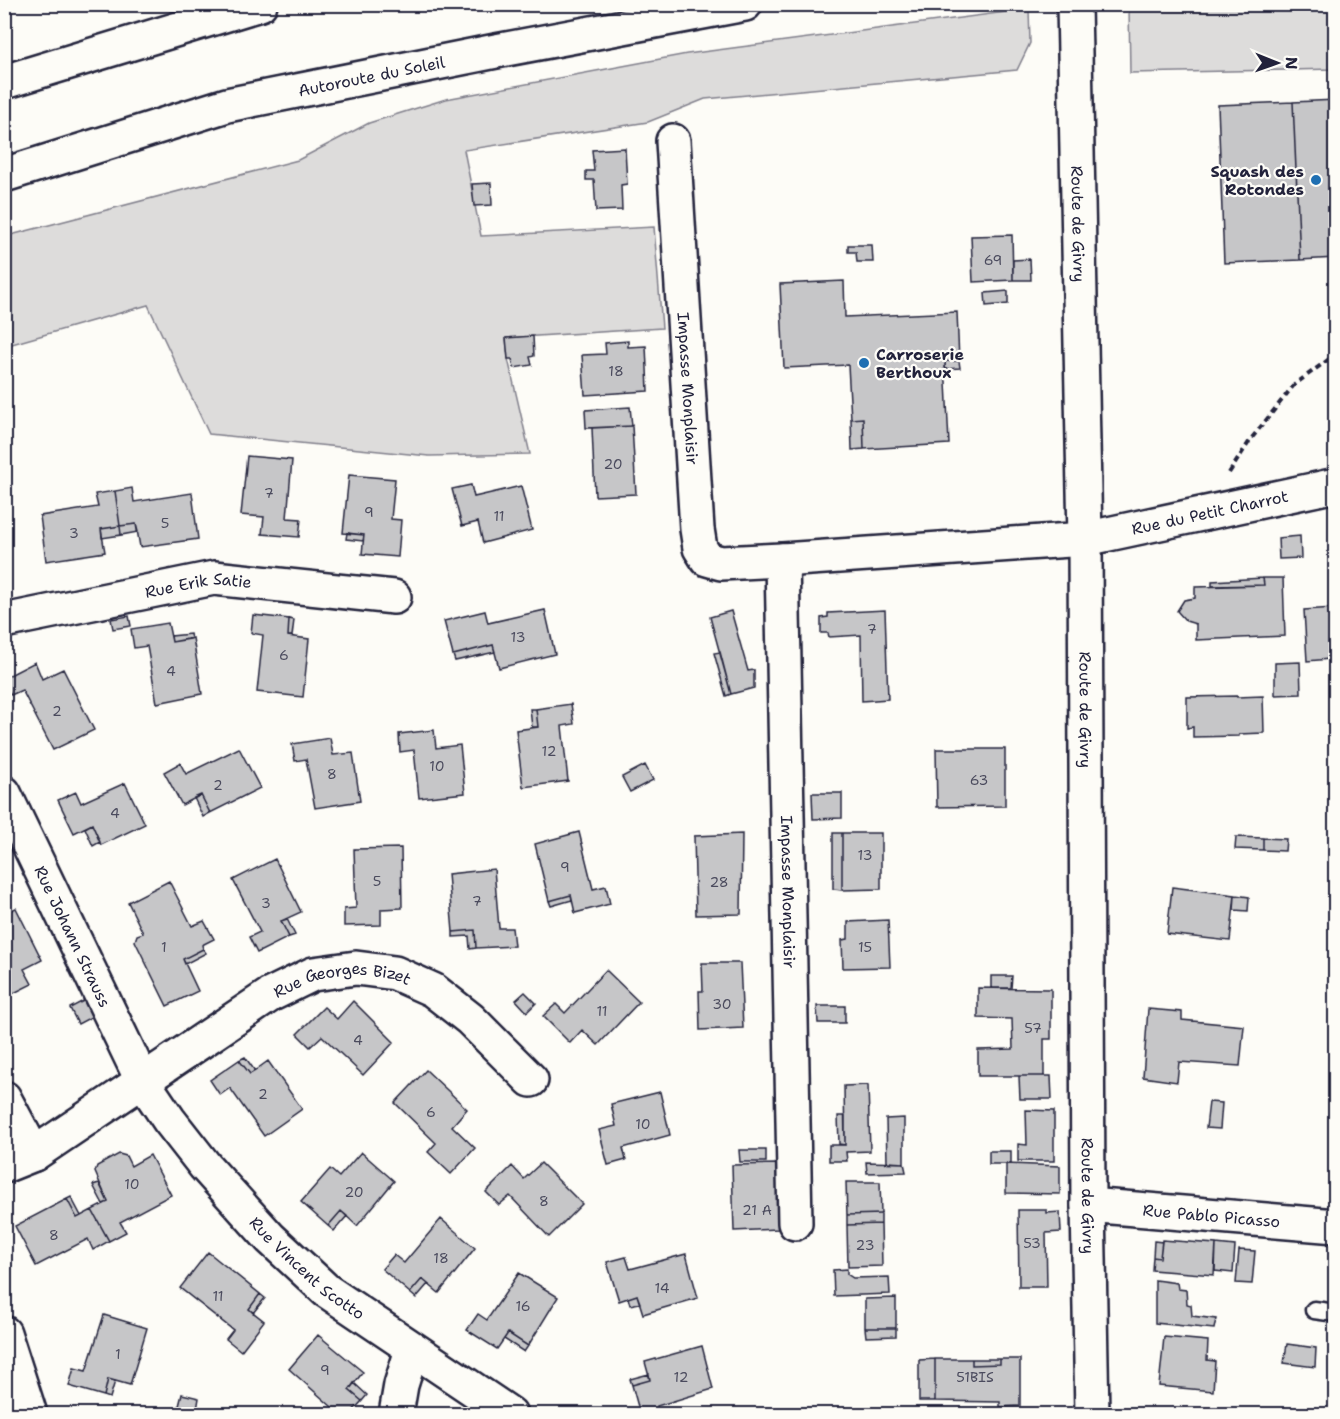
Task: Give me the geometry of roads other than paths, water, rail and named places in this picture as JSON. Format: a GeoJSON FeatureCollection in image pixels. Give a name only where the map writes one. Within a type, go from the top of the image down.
{"type":"FeatureCollection","features":[{"type":"Feature","properties":{"kind":"main road"},"geometry":{"type":"LineString","coordinates":[[4,82],[260,4]]}},
{"type":"Feature","properties":{"kind":"main road","name":"Autoroute du Soleil"},"geometry":{"type":"LineString","coordinates":[[4,176],[227,105],[745,4]]}},
{"type":"Feature","properties":{"kind":"main road","name":"Route de Givry"},"geometry":{"type":"LineString","coordinates":[[1074,5],[1085,538],[1088,1205],[1092,1414]]}},
{"type":"Feature","properties":{"kind":"main road","name":"Impasse Monplaisir"},"geometry":{"type":"LineString","coordinates":[[673,141],[697,529],[700,548],[707,559],[721,563],[782,560],[1085,538]]}},
{"type":"Feature","properties":{"kind":"main road","name":"Rue du Petit Charrot"},"geometry":{"type":"LineString","coordinates":[[1085,538],[1335,485]]}},
{"type":"Feature","properties":{"kind":"main road","name":"Impasse Monplaisir"},"geometry":{"type":"LineString","coordinates":[[782,560],[795,1223]]}},
{"type":"Feature","properties":{"kind":"main road","name":"Rue Erik Satie"},"geometry":{"type":"LineString","coordinates":[[4,621],[214,578],[394,597]]}},
{"type":"Feature","properties":{"kind":"main road","name":"Rue Johann Strauss"},"geometry":{"type":"LineString","coordinates":[[4,793],[142,1080]]}},
{"type":"Feature","properties":{"kind":"main road","name":"Rue Georges Bizet"},"geometry":{"type":"LineString","coordinates":[[19,1160],[270,995],[313,974],[356,968],[394,973],[433,990],[470,1019],[531,1080]]}},
{"type":"Feature","properties":{"kind":"main road","name":"Rue Vincent Scotto"},"geometry":{"type":"LineString","coordinates":[[142,1080],[169,1120],[205,1166],[270,1238],[327,1291],[510,1414]]}},
{"type":"Feature","properties":{"kind":"main road"},"geometry":{"type":"LineString","coordinates":[[4,1098],[19,1160]]}},
{"type":"Feature","properties":{"kind":"main road","name":"Rue Pablo Picasso"},"geometry":{"type":"LineString","coordinates":[[1088,1205],[1335,1226]]}},
{"type":"Feature","properties":{"kind":"main road"},"geometry":{"type":"LineString","coordinates":[[4,1333],[30,1414]]}},
{"type":"Feature","properties":{"kind":"main road"},"geometry":{"type":"LineString","coordinates":[[396,1414],[401,1385],[412,1350]]}},
{"type":"Feature","properties":{"kind":"lane"},"geometry":{"type":"LineString","coordinates":[[1314,1310],[1335,1313]]}},
{"type":"Feature","properties":{"kind":"place","name":"Squash des Rotondes"},"geometry":{"type":"Point","coordinates":[1316,180]}},
{"type":"Feature","properties":{"kind":"place","name":"Carroserie Berthoux"},"geometry":{"type":"Point","coordinates":[864,363]}}]}
